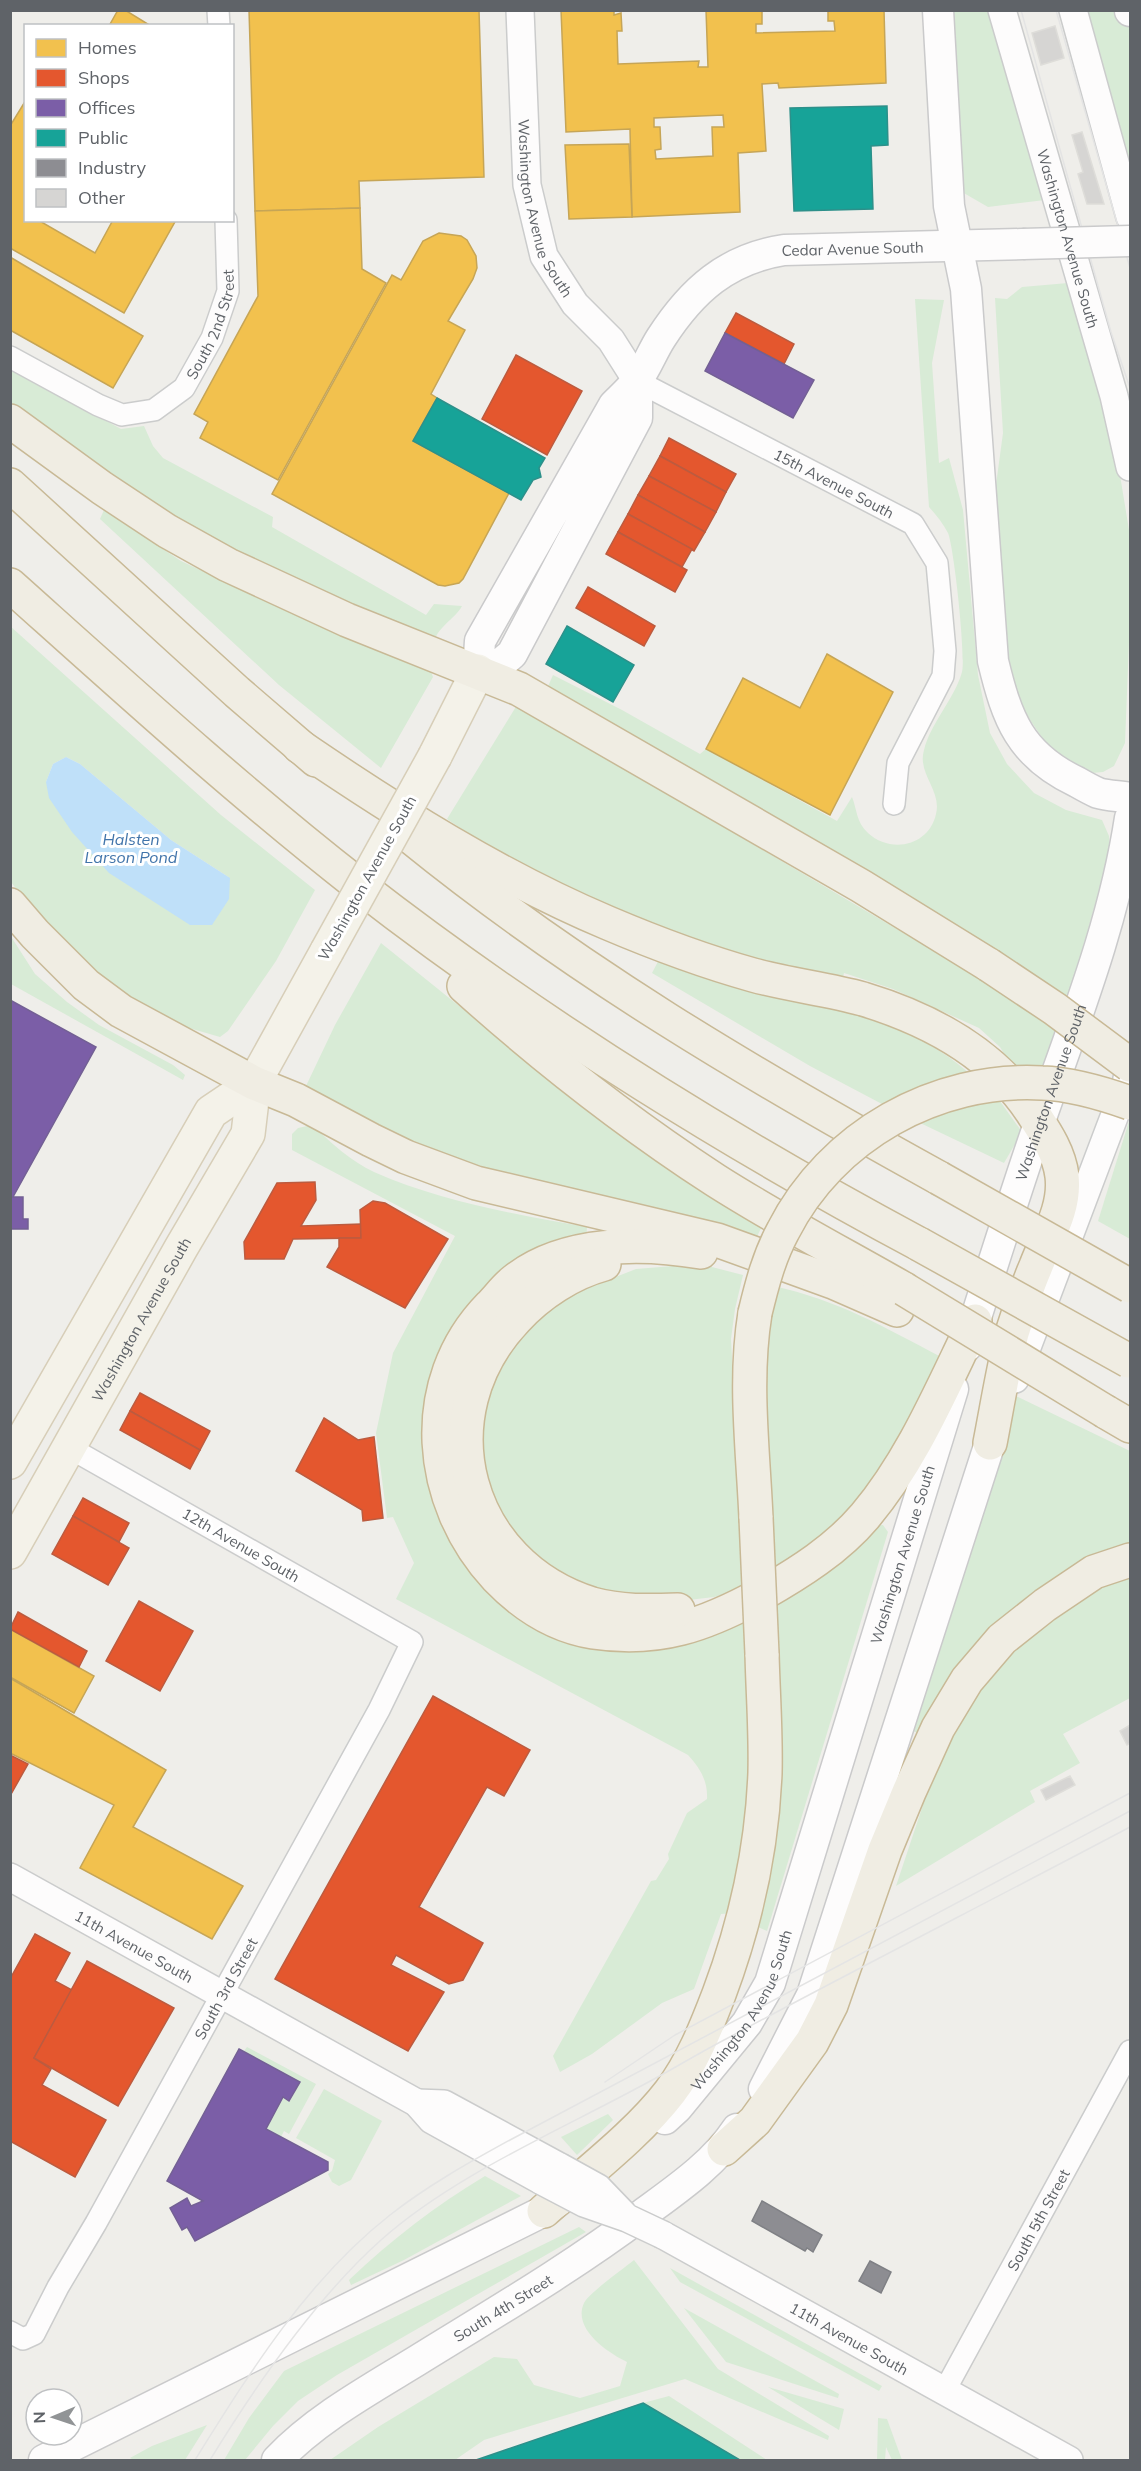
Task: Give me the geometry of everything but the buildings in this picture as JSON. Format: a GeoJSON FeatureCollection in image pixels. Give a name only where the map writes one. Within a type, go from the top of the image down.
{"type":"FeatureCollection","features":[{"type":"Feature","properties":{"kind":"highway"},"geometry":{"type":"LineString","coordinates":[[10,421],[166,531],[228,564],[347,620],[519,689],[861,886],[989,965],[1055,1009],[1131,1065]]}},
{"type":"Feature","properties":{"kind":"highway"},"geometry":{"type":"LineString","coordinates":[[10,485],[299,746],[439,860],[566,953],[695,1039],[816,1110],[1131,1286]]}},
{"type":"Feature","properties":{"kind":"highway"},"geometry":{"type":"LineString","coordinates":[[10,585],[212,765],[314,850],[509,1026],[623,1116],[900,1300],[1118,1419]]}},
{"type":"Feature","properties":{"kind":"highway"},"geometry":{"type":"LineString","coordinates":[[299,746],[377,797],[474,855],[557,900],[607,923],[706,961],[755,976],[862,999],[899,1012],[948,1035],[982,1056],[997,1070],[1024,1100],[1058,1159],[1062,1173],[1062,1203],[1035,1268],[1012,1334],[990,1443]]}},
{"type":"Feature","properties":{"kind":"highway"},"geometry":{"type":"LineString","coordinates":[[314,850],[497,987],[632,1077],[825,1193],[1130,1361]]}},
{"type":"Feature","properties":{"kind":"highway"},"geometry":{"type":"LineString","coordinates":[[10,905],[43,942],[103,1000],[254,1083],[296,1100],[406,1157],[457,1177],[544,1201],[717,1240],[796,1269],[900,1300]]}},
{"type":"Feature","properties":{"kind":"highway"},"geometry":{"type":"LineString","coordinates":[[549,2186],[646,2119],[682,2075],[710,2018],[738,1939],[756,1867],[765,1771],[750,1341],[766,1269],[776,1245],[807,1191],[845,1150],[894,1116],[918,1104],[958,1091],[1018,1083],[1062,1085],[1108,1095],[1131,1103]]}},
{"type":"Feature","properties":{"kind":"highway"},"geometry":{"type":"LineString","coordinates":[[796,1269],[701,1252],[644,1254],[596,1266],[551,1288],[525,1309],[505,1330],[490,1351],[476,1380],[466,1426],[468,1470],[475,1495],[501,1541],[540,1579],[592,1603],[645,1611],[700,1609],[771,1589],[817,1561],[864,1518],[897,1473],[919,1435],[975,1322]]}},
{"type":"Feature","properties":{"kind":"highway"},"geometry":{"type":"LineString","coordinates":[[724,2149],[755,2121],[812,2042],[831,2005],[885,1850],[909,1792],[938,1728],[968,1680],[1002,1639],[1045,1605],[1094,1572],[1131,1560]]}},
{"type":"Feature","properties":{"kind":"main road"},"geometry":{"type":"LineString","coordinates":[[938,10],[949,206],[966,289],[993,661],[1002,700],[1018,732],[1036,757],[1061,775],[1098,793],[1131,798]]}},
{"type":"Feature","properties":{"kind":"main road","name":"Cedar Avenue South"},"geometry":{"type":"LineString","coordinates":[[637,381],[662,337],[684,307],[710,279],[759,254],[784,250],[1131,241]]}},
{"type":"Feature","properties":{"kind":"main road"},"geometry":{"type":"LineString","coordinates":[[478,671],[499,665],[512,654],[637,418],[637,381]]}},
{"type":"Feature","properties":{"kind":"main road","name":"Washington Avenue South"},"geometry":{"type":"LineString","coordinates":[[10,1552],[181,1248],[248,1134],[254,1083],[435,756],[478,671]]}},
{"type":"Feature","properties":{"kind":"main road","name":"Washington Avenue South"},"geometry":{"type":"LineString","coordinates":[[549,2186],[636,2146],[677,2108],[747,2023],[770,1983],[975,1322],[1039,1123],[1110,918],[1123,866],[1131,818]]}},
{"type":"Feature","properties":{"kind":"main road","name":"Washington Avenue South"},"geometry":{"type":"LineString","coordinates":[[10,1462],[19,1425],[115,1280],[210,1112],[254,1083]]}},
{"type":"Feature","properties":{"kind":"main road"},"geometry":{"type":"LineString","coordinates":[[70,1448],[63,1414],[64,1395],[115,1280]]}},
{"type":"Feature","properties":{"kind":"main road"},"geometry":{"type":"LineString","coordinates":[[10,1530],[34,1478],[37,1465],[35,1450],[19,1425]]}},
{"type":"Feature","properties":{"kind":"main road"},"geometry":{"type":"LineString","coordinates":[[724,2149],[772,2076],[812,1995],[990,1443]]}},
{"type":"Feature","properties":{"kind":"main road","name":"South 4th Street"},"geometry":{"type":"LineString","coordinates":[[277,2460],[318,2425],[366,2392],[594,2250],[672,2193],[724,2149]]}},
{"type":"Feature","properties":{"kind":"main road"},"geometry":{"type":"LineString","coordinates":[[44,2460],[549,2186]]}},
{"type":"Feature","properties":{"kind":"street","name":"Washington Avenue South"},"geometry":{"type":"LineString","coordinates":[[520,10],[527,185],[544,256],[575,304],[611,340],[637,381]]}},
{"type":"Feature","properties":{"kind":"street","name":"Washington Avenue South"},"geometry":{"type":"LineString","coordinates":[[1002,10],[1114,396],[1131,467]]}},
{"type":"Feature","properties":{"kind":"street"},"geometry":{"type":"LineString","coordinates":[[1073,10],[1131,217]]}},
{"type":"Feature","properties":{"kind":"street","name":"South 2nd Street"},"geometry":{"type":"LineString","coordinates":[[10,357],[122,416],[154,410],[184,388],[213,338],[228,291],[226,222]]}},
{"type":"Feature","properties":{"kind":"street","name":"15th Avenue South"},"geometry":{"type":"LineString","coordinates":[[637,381],[914,524],[937,563],[945,651],[943,676],[898,763],[894,804]]}},
{"type":"Feature","properties":{"kind":"street"},"geometry":{"type":"LineString","coordinates":[[990,1443],[1125,1088],[1131,1065]]}},
{"type":"Feature","properties":{"kind":"street","name":"12th Avenue South"},"geometry":{"type":"LineString","coordinates":[[70,1448],[412,1642]]}},
{"type":"Feature","properties":{"kind":"street","name":"South 3rd Street"},"geometry":{"type":"LineString","coordinates":[[10,2332],[23,2339],[34,2334],[379,1710],[412,1642]]}},
{"type":"Feature","properties":{"kind":"street","name":"11th Avenue South"},"geometry":{"type":"LineString","coordinates":[[10,1877],[417,2103],[444,2104],[549,2186],[598,2188],[627,2218],[663,2235],[1069,2460]]}},
{"type":"Feature","properties":{"kind":"street","name":"South 5th Street"},"geometry":{"type":"LineString","coordinates":[[945,2390],[1131,2051]]}},
{"type":"Feature","properties":{"kind":"green space"},"geometry":{"type":"Polygon","coordinates":[[[944,11],[991,11],[1045,200],[988,207],[962,192],[944,11]]]}},
{"type":"Feature","properties":{"kind":"green space"},"geometry":{"type":"Polygon","coordinates":[[[1086,11],[1120,11],[1130,29],[1130,169],[1086,11]]]}},
{"type":"Feature","properties":{"kind":"green space"},"geometry":{"type":"Polygon","coordinates":[[[1068,283],[1118,463],[1130,536],[1130,617],[1125,743],[1114,766],[1103,772],[1092,773],[1062,757],[1043,739],[1026,714],[1014,688],[1009,658],[995,492],[1003,433],[995,298],[1007,299],[1022,287],[1068,283]]]}},
{"type":"Feature","properties":{"kind":"green space"},"geometry":{"type":"Polygon","coordinates":[[[915,299],[944,300],[932,363],[939,463],[949,458],[963,510],[978,675],[990,733],[1007,764],[1034,793],[1066,810],[1102,820],[1109,836],[1110,851],[1069,998],[906,895],[546,691],[553,675],[622,710],[700,754],[706,749],[837,821],[852,797],[864,829],[877,840],[898,845],[917,840],[926,833],[932,825],[937,805],[924,767],[924,750],[932,730],[954,692],[962,672],[963,662],[959,602],[950,542],[946,529],[929,507],[915,299]]]}},
{"type":"Feature","properties":{"kind":"green space"},"geometry":{"type":"Polygon","coordinates":[[[11,368],[121,429],[144,426],[153,446],[163,458],[273,517],[272,527],[426,615],[434,604],[462,606],[438,633],[434,643],[228,556],[11,415],[11,368]]]}},
{"type":"Feature","properties":{"kind":"green space"},"geometry":{"type":"Polygon","coordinates":[[[104,510],[181,561],[336,633],[422,659],[428,664],[433,677],[381,768],[279,685],[100,519],[104,510]]]}},
{"type":"Feature","properties":{"kind":"green space"},"geometry":{"type":"Polygon","coordinates":[[[10,626],[221,815],[315,890],[276,961],[228,1031],[220,1037],[189,1028],[132,998],[96,973],[39,919],[11,882],[10,626]],[[66,757],[53,764],[46,782],[230,878],[171,840],[80,764],[66,757]]]}},
{"type":"Feature","properties":{"kind":"green space"},"geometry":{"type":"Polygon","coordinates":[[[517,705],[983,980],[1059,1030],[1046,1067],[1013,1068],[1000,1047],[979,1028],[893,989],[844,973],[842,982],[714,949],[527,873],[447,819],[517,705]]]}},
{"type":"Feature","properties":{"kind":"green space"},"geometry":{"type":"Polygon","coordinates":[[[10,935],[35,974],[67,1002],[99,1025],[173,1065],[185,1075],[183,1080],[11,984],[10,935]]]}},
{"type":"Feature","properties":{"kind":"green space"},"geometry":{"type":"Polygon","coordinates":[[[381,943],[526,1060],[763,1224],[753,1245],[524,1184],[408,1142],[306,1086],[335,1025],[381,943]]]}},
{"type":"Feature","properties":{"kind":"green space"},"geometry":{"type":"Polygon","coordinates":[[[662,954],[887,1024],[930,1045],[970,1074],[925,1086],[882,1104],[810,1066],[652,973],[662,954]]]}},
{"type":"Feature","properties":{"kind":"green space"},"geometry":{"type":"Polygon","coordinates":[[[997,1097],[1022,1132],[1004,1163],[916,1121],[997,1097]]]}},
{"type":"Feature","properties":{"kind":"green space"},"geometry":{"type":"Polygon","coordinates":[[[1130,1118],[1130,1239],[1098,1221],[1130,1118]]]}},
{"type":"Feature","properties":{"kind":"green space"},"geometry":{"type":"Polygon","coordinates":[[[312,1125],[358,1163],[400,1182],[479,1206],[587,1227],[586,1241],[472,1314],[490,1583],[745,1616],[752,1765],[734,1913],[721,1914],[694,1989],[662,2003],[592,2054],[560,2072],[553,2056],[651,1881],[656,1880],[669,1859],[668,1854],[687,1813],[707,1799],[705,1781],[700,1770],[688,1755],[396,1599],[414,1563],[393,1517],[387,1518],[376,1433],[393,1353],[455,1236],[292,1150],[292,1134],[298,1128],[312,1125]]]}},
{"type":"Feature","properties":{"kind":"green space"},"geometry":{"type":"Polygon","coordinates":[[[708,1266],[743,1275],[731,1339],[744,1588],[714,1597],[680,1601],[588,1592],[540,1567],[484,1491],[480,1407],[515,1337],[567,1296],[636,1269],[708,1266]]]}},
{"type":"Feature","properties":{"kind":"green space"},"geometry":{"type":"Polygon","coordinates":[[[773,1286],[840,1307],[943,1358],[854,1518],[769,1578],[759,1381],[773,1286]]]}},
{"type":"Feature","properties":{"kind":"green space"},"geometry":{"type":"Polygon","coordinates":[[[1016,1396],[1130,1451],[1130,1550],[1114,1554],[925,1736],[913,1731],[1016,1396]]]}},
{"type":"Feature","properties":{"kind":"green space"},"geometry":{"type":"Polygon","coordinates":[[[883,1525],[888,1532],[767,1931],[756,1926],[772,1604],[872,1526],[883,1525]]]}},
{"type":"Feature","properties":{"kind":"green space"},"geometry":{"type":"Polygon","coordinates":[[[1130,1572],[1130,1698],[1063,1734],[1080,1763],[1030,1791],[1035,1802],[896,1886],[923,1805],[920,1794],[974,1687],[1070,1599],[1130,1572]]]}},
{"type":"Feature","properties":{"kind":"green space"},"geometry":{"type":"Polygon","coordinates":[[[247,2047],[316,2084],[289,2134],[284,2131],[281,2137],[266,2129],[283,2097],[290,2101],[300,2082],[244,2051],[247,2047]]]}},
{"type":"Feature","properties":{"kind":"green space"},"geometry":{"type":"Polygon","coordinates":[[[324,2089],[382,2121],[351,2180],[339,2186],[332,2182],[328,2174],[332,2171],[335,2160],[296,2138],[324,2089]]]}},
{"type":"Feature","properties":{"kind":"green space"},"geometry":{"type":"Polygon","coordinates":[[[608,2114],[613,2120],[577,2155],[561,2137],[608,2114]]]}},
{"type":"Feature","properties":{"kind":"green space"},"geometry":{"type":"Polygon","coordinates":[[[485,2176],[521,2196],[404,2260],[351,2285],[349,2280],[397,2237],[485,2176]]]}},
{"type":"Feature","properties":{"kind":"green space"},"geometry":{"type":"Polygon","coordinates":[[[579,2227],[586,2232],[337,2375],[298,2401],[273,2426],[245,2460],[224,2460],[249,2418],[284,2371],[579,2227]]]}},
{"type":"Feature","properties":{"kind":"green space"},"geometry":{"type":"Polygon","coordinates":[[[634,2260],[718,2369],[829,2436],[828,2440],[685,2379],[484,2440],[455,2460],[330,2460],[378,2427],[494,2357],[517,2359],[534,2385],[580,2398],[620,2386],[627,2362],[594,2339],[587,2331],[582,2313],[584,2303],[592,2293],[634,2260]]]}},
{"type":"Feature","properties":{"kind":"green space"},"geometry":{"type":"Polygon","coordinates":[[[670,2268],[882,2386],[879,2391],[680,2282],[670,2268]]]}},
{"type":"Feature","properties":{"kind":"green space"},"geometry":{"type":"Polygon","coordinates":[[[684,2308],[839,2394],[838,2398],[726,2362],[684,2308]]]}},
{"type":"Feature","properties":{"kind":"green space"},"geometry":{"type":"Polygon","coordinates":[[[768,2387],[844,2409],[839,2430],[768,2387]]]}},
{"type":"Feature","properties":{"kind":"green space"},"geometry":{"type":"Polygon","coordinates":[[[669,2396],[767,2460],[737,2460],[643,2403],[669,2396]]]}},
{"type":"Feature","properties":{"kind":"green space"},"geometry":{"type":"Polygon","coordinates":[[[878,2418],[887,2419],[902,2460],[892,2460],[886,2447],[885,2460],[877,2460],[878,2418]]]}},
{"type":"Feature","properties":{"kind":"green space"},"geometry":{"type":"Polygon","coordinates":[[[207,2425],[185,2460],[134,2460],[130,2458],[152,2446],[207,2425]]]}},
{"type":"Feature","properties":{"kind":"water","name":"Halsten Larson Pond"},"geometry":{"type":"Polygon","coordinates":[[[66,757],[80,764],[171,840],[230,878],[229,899],[212,925],[190,925],[109,873],[72,832],[49,798],[46,782],[53,764],[66,757]]]}},
{"type":"Feature","properties":{"kind":"tram line"},"geometry":{"type":"LineString","coordinates":[[1021,10],[1111,332],[1130,388]]}},
{"type":"Feature","properties":{"kind":"tram line"},"geometry":{"type":"LineString","coordinates":[[1056,10],[1130,268]]}},
{"type":"Feature","properties":{"kind":"tram line"},"geometry":{"type":"LineString","coordinates":[[605,2082],[675,2035],[1130,1793]]}},
{"type":"Feature","properties":{"kind":"tram line"},"geometry":{"type":"LineString","coordinates":[[195,2460],[259,2361],[306,2298],[360,2241],[418,2194],[510,2140],[1130,1811]]}},
{"type":"Feature","properties":{"kind":"tram line"},"geometry":{"type":"LineString","coordinates":[[210,2460],[267,2373],[333,2289],[381,2240],[439,2196],[506,2156],[1130,1827]]}}]}
